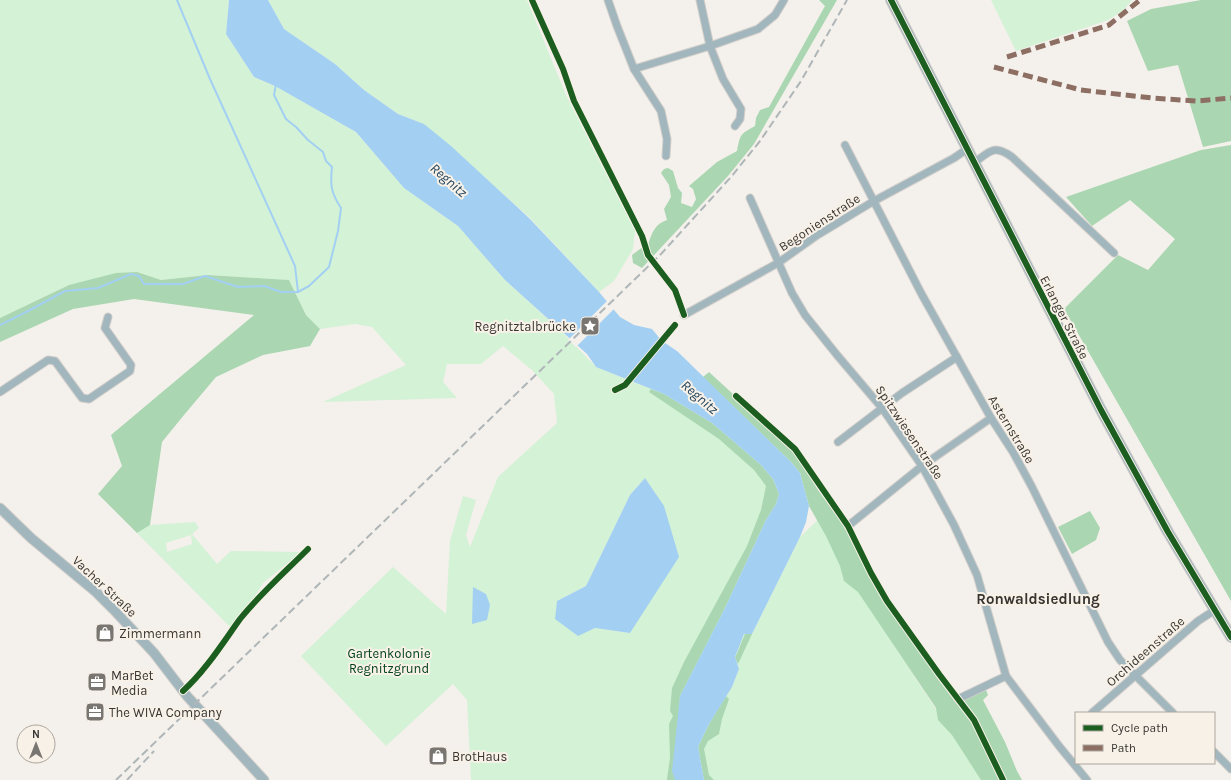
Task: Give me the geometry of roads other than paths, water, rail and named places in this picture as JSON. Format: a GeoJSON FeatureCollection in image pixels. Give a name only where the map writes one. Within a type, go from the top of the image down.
{"type":"FeatureCollection","features":[{"type":"Feature","properties":{"kind":"main road","name":"Erlanger Straße"},"geometry":{"type":"LineString","coordinates":[[891,0],[1101,410],[1168,532],[1231,638]]}},
{"type":"Feature","properties":{"kind":"street"},"geometry":{"type":"LineString","coordinates":[[608,0],[634,69],[661,111],[667,139],[666,156]]}},
{"type":"Feature","properties":{"kind":"street"},"geometry":{"type":"LineString","coordinates":[[700,0],[710,46],[723,79],[741,109],[740,119],[735,126]]}},
{"type":"Feature","properties":{"kind":"street"},"geometry":{"type":"LineString","coordinates":[[634,69],[710,46],[758,29],[775,15],[784,0]]}},
{"type":"Feature","properties":{"kind":"street","name":"Asternstraße"},"geometry":{"type":"LineString","coordinates":[[845,145],[921,293],[991,418],[1013,452],[1032,487],[1108,642],[1120,660],[1172,712]]}},
{"type":"Feature","properties":{"kind":"street","name":"Begonienstraße"},"geometry":{"type":"LineString","coordinates":[[684,315],[778,263],[816,236],[874,201],[954,158],[967,149]]}},
{"type":"Feature","properties":{"kind":"street"},"geometry":{"type":"LineString","coordinates":[[974,163],[990,151],[1002,150],[1012,157],[1114,253]]}},
{"type":"Feature","properties":{"kind":"street","name":"Spitzwiesenstraße"},"geometry":{"type":"LineString","coordinates":[[750,198],[792,293],[805,315],[837,356],[882,408],[922,466],[954,526],[977,575],[1006,676],[1059,746],[1088,780]]}},
{"type":"Feature","properties":{"kind":"street"},"geometry":{"type":"LineString","coordinates":[[0,392],[48,360],[55,361],[82,398],[89,399],[130,370],[131,365],[105,328],[108,317]]}},
{"type":"Feature","properties":{"kind":"street"},"geometry":{"type":"LineString","coordinates":[[838,442],[902,393],[957,358]]}},
{"type":"Feature","properties":{"kind":"street"},"geometry":{"type":"LineString","coordinates":[[848,526],[922,466],[991,418]]}},
{"type":"Feature","properties":{"kind":"street","name":"Vacher Straße"},"geometry":{"type":"LineString","coordinates":[[0,508],[32,538],[96,592],[113,609],[154,653],[187,696],[264,780]]}},
{"type":"Feature","properties":{"kind":"street","name":"Orchideenstraße"},"geometry":{"type":"LineString","coordinates":[[1093,712],[1198,621],[1215,610]]}},
{"type":"Feature","properties":{"kind":"street"},"geometry":{"type":"LineString","coordinates":[[958,698],[1006,676]]}},
{"type":"Feature","properties":{"kind":"street"},"geometry":{"type":"LineString","coordinates":[[1215,753],[1231,769]]}},
{"type":"Feature","properties":{"kind":"water","name":"Regnitz"},"geometry":{"type":"Polygon","coordinates":[[[229,0],[268,0],[284,29],[335,64],[364,90],[398,114],[424,124],[451,146],[529,218],[599,292],[620,317],[634,325],[652,329],[662,341],[677,351],[791,462],[800,473],[809,506],[806,522],[752,634],[744,634],[735,657],[739,669],[732,687],[709,724],[698,747],[704,780],[675,780],[672,771],[680,696],[725,608],[766,520],[776,504],[779,494],[773,479],[761,465],[712,423],[664,394],[596,367],[587,354],[505,280],[458,226],[404,188],[356,132],[275,86],[254,77],[226,34],[229,0]]]}},
{"type":"Feature","properties":{"kind":"water"},"geometry":{"type":"Polygon","coordinates":[[[645,478],[664,506],[679,557],[630,633],[595,628],[578,636],[555,619],[557,601],[586,586],[630,495],[645,478]]]}},
{"type":"Feature","properties":{"kind":"water"},"geometry":{"type":"Polygon","coordinates":[[[473,587],[486,594],[490,605],[487,620],[472,624],[473,587]]]}},
{"type":"Feature","properties":{"kind":"waterway"},"geometry":{"type":"LineString","coordinates":[[177,0],[210,79],[295,266],[298,292]]}},
{"type":"Feature","properties":{"kind":"waterway"},"geometry":{"type":"LineString","coordinates":[[0,325],[65,291],[98,288],[131,274],[139,276],[144,284],[183,284],[205,276],[238,287],[264,286],[281,292],[298,292],[309,286],[329,267],[338,231],[341,208],[332,189],[332,167],[326,161],[323,152],[286,119],[274,95],[276,84]]}},
{"type":"Feature","properties":{"kind":"railway"},"geometry":{"type":"LineString","coordinates":[[116,780],[661,254],[731,177],[760,141],[801,81],[847,0]]}},
{"type":"Feature","properties":{"kind":"railway"},"geometry":{"type":"LineString","coordinates":[[127,780],[154,751]]}},
{"type":"Feature","properties":{"kind":"place","name":"Regnitztalbrücke"},"geometry":{"type":"Point","coordinates":[590,326]}},
{"type":"Feature","properties":{"kind":"place","name":"Zimmermann"},"geometry":{"type":"Point","coordinates":[105,633]}},
{"type":"Feature","properties":{"kind":"place","name":"MarBet Media"},"geometry":{"type":"Point","coordinates":[97,682]}},
{"type":"Feature","properties":{"kind":"place","name":"The WIVA Company"},"geometry":{"type":"Point","coordinates":[95,712]}},
{"type":"Feature","properties":{"kind":"place","name":"BrotHaus"},"geometry":{"type":"Point","coordinates":[438,756]}},
{"type":"Feature","properties":{"kind":"district","name":"Ronwaldsiedlung"},"geometry":{"type":"Point","coordinates":[1038,599]}},
{"type":"Feature","properties":{"kind":"park label","name":"Gartenkolonie Regnitzgrund"},"geometry":{"type":"Point","coordinates":[389,660]}}]}
